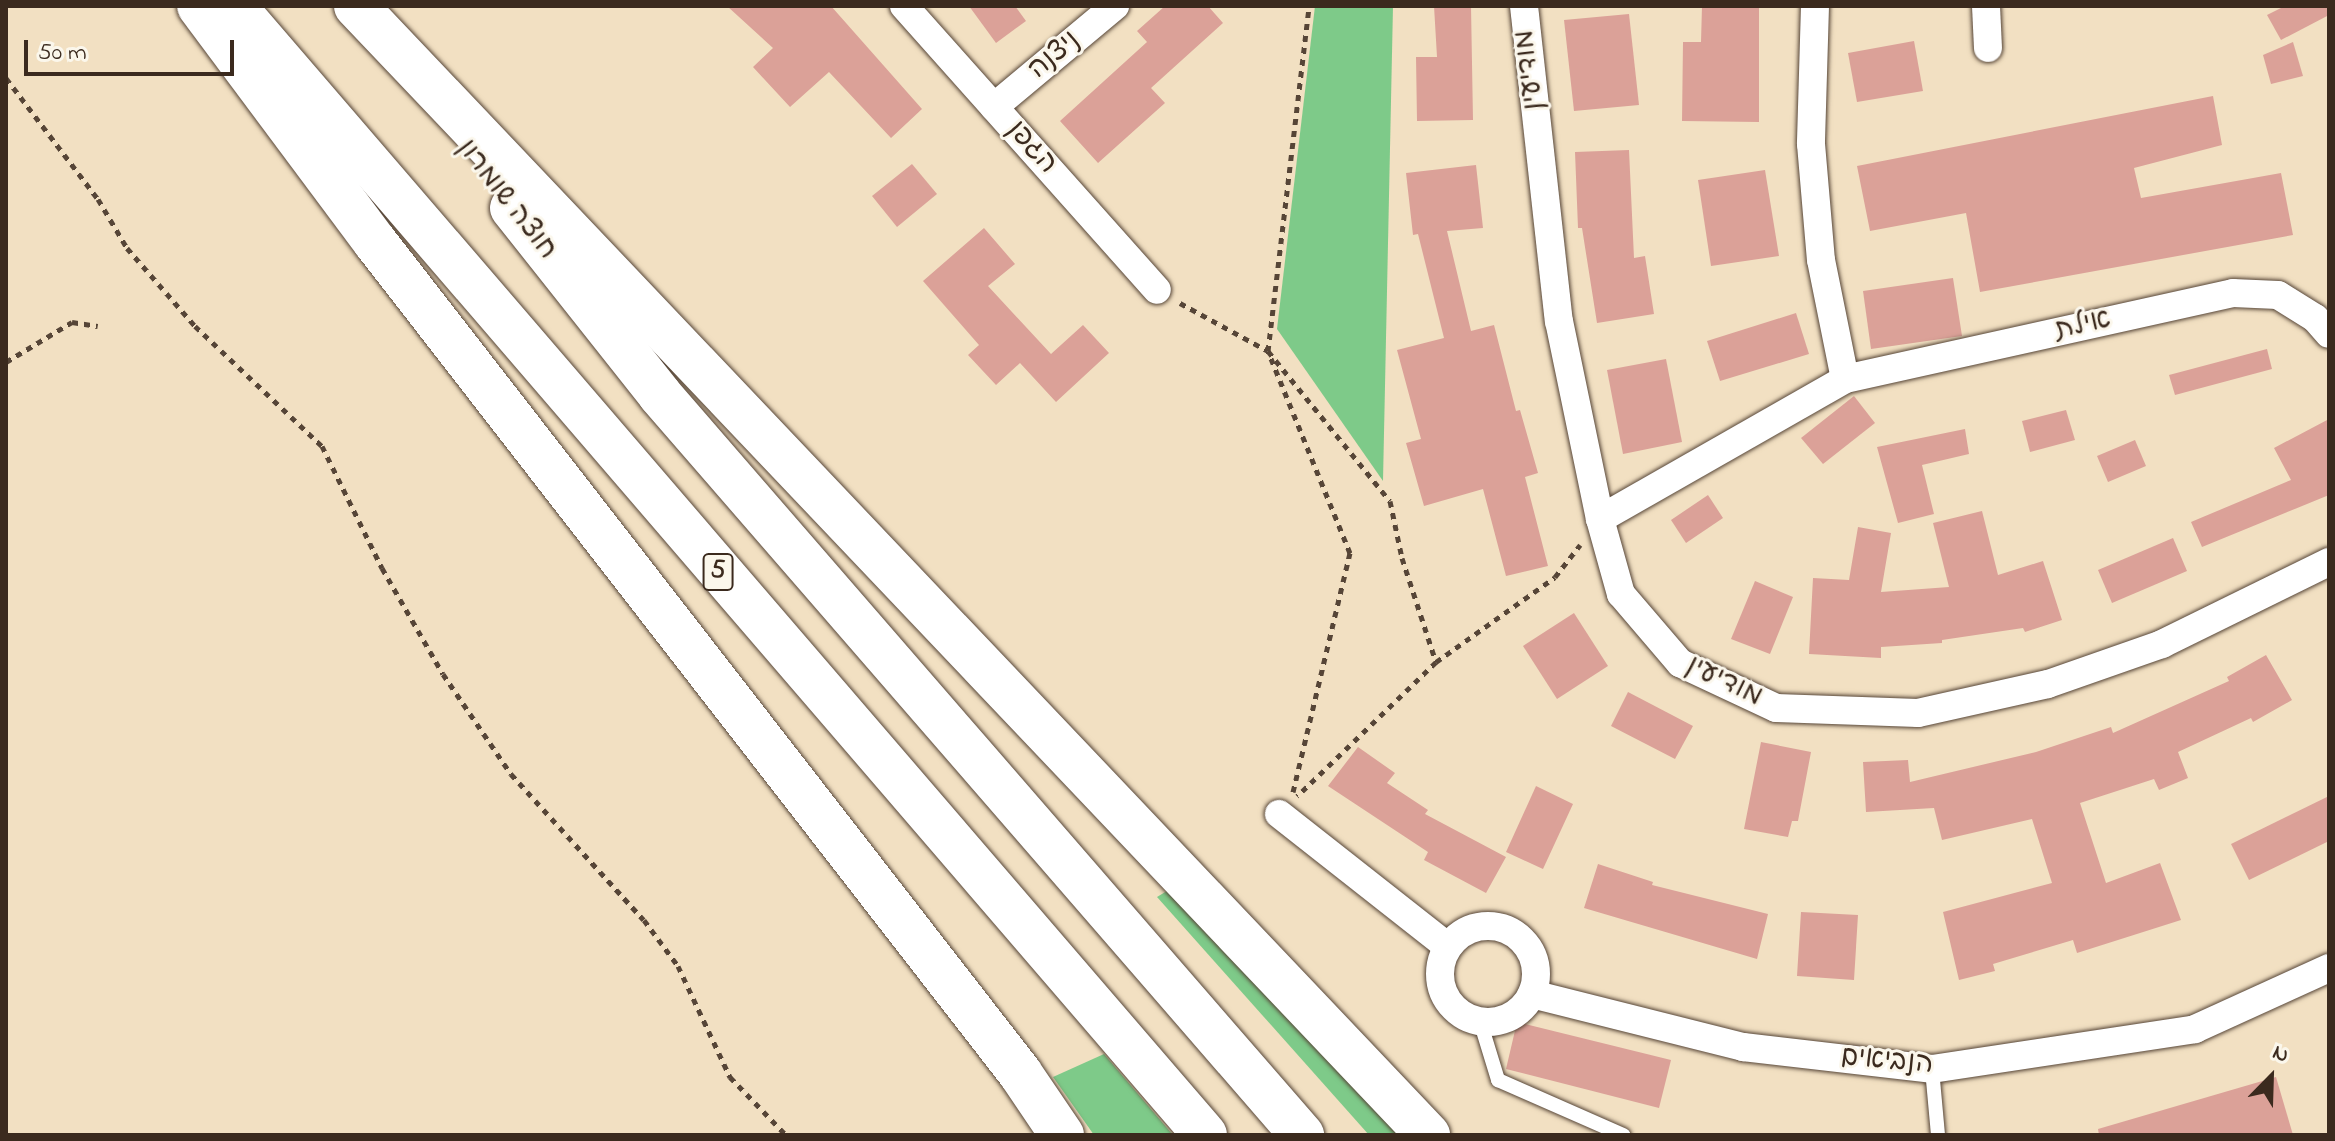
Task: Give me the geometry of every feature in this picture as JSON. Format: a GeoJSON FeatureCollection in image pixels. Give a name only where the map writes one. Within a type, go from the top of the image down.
{"type":"FeatureCollection","features":[{"type":"Feature","properties":{"kind":"highway"},"geometry":{"type":"LineString","coordinates":[[199,6],[375,242],[1020,1073],[1062,1135]]}},
{"type":"Feature","properties":{"kind":"highway","name":"5"},"geometry":{"type":"LineString","coordinates":[[234,6],[1205,1135]]}},
{"type":"Feature","properties":{"kind":"highway"},"geometry":{"type":"LineString","coordinates":[[354,6],[1428,1135]]}},
{"type":"Feature","properties":{"kind":"highway","name":"חוצה שומרון"},"geometry":{"type":"LineString","coordinates":[[354,6],[660,395],[1302,1135]]}},
{"type":"Feature","properties":{"kind":"highway"},"geometry":{"type":"LineString","coordinates":[[789,772],[952,1013],[1027,1135]]}},
{"type":"Feature","properties":{"kind":"street","name":"הגפן"},"geometry":{"type":"LineString","coordinates":[[904,6],[1157,290]]}},
{"type":"Feature","properties":{"kind":"street","name":"ניצנה"},"geometry":{"type":"LineString","coordinates":[[994,107],[1115,6]]}},
{"type":"Feature","properties":{"kind":"street","name":"מודיעין"},"geometry":{"type":"LineString","coordinates":[[1524,6],[1559,321],[1600,519],[1621,594],[1680,663],[1776,708],[1918,713],[2048,684],[2162,644],[2329,562]]}},
{"type":"Feature","properties":{"kind":"street"},"geometry":{"type":"LineString","coordinates":[[1815,6],[1811,144],[1821,260],[1845,379]]}},
{"type":"Feature","properties":{"kind":"street"},"geometry":{"type":"LineString","coordinates":[[1986,6],[1988,48]]}},
{"type":"Feature","properties":{"kind":"street","name":"אילת"},"geometry":{"type":"LineString","coordinates":[[1600,519],[1845,379],[2233,293],[2278,295],[2322,326]]}},
{"type":"Feature","properties":{"kind":"street"},"geometry":{"type":"LineString","coordinates":[[1279,814],[1448,947]]}},
{"type":"Feature","properties":{"kind":"street"},"geometry":{"type":"LineString","coordinates":[[1473,928],[1504,928],[1518,936],[1535,962],[1537,979],[1532,994],[1511,1016],[1480,1021],[1465,1016],[1444,993],[1440,970],[1448,947],[1473,928]]}},
{"type":"Feature","properties":{"kind":"street","name":"הנביאים"},"geometry":{"type":"LineString","coordinates":[[1532,994],[1743,1047],[1932,1069],[2195,1029],[2329,968]]}},
{"type":"Feature","properties":{"kind":"lane"},"geometry":{"type":"LineString","coordinates":[[1480,1021],[1498,1080],[1623,1135]]}},
{"type":"Feature","properties":{"kind":"lane"},"geometry":{"type":"LineString","coordinates":[[1932,1069],[1938,1135]]}},
{"type":"Feature","properties":{"kind":"path"},"geometry":{"type":"LineString","coordinates":[[1309,6],[1268,351],[1350,553],[1290,804],[1436,662],[1555,577],[1600,519]]}},
{"type":"Feature","properties":{"kind":"path"},"geometry":{"type":"LineString","coordinates":[[6,78],[98,199],[137,259],[195,326],[322,446],[382,568],[443,674],[511,774],[644,920],[678,966],[730,1077],[786,1135]]}},
{"type":"Feature","properties":{"kind":"path"},"geometry":{"type":"LineString","coordinates":[[1157,290],[1268,351],[1390,501],[1402,558],[1436,662]]}},
{"type":"Feature","properties":{"kind":"path"},"geometry":{"type":"LineString","coordinates":[[6,362],[72,322],[98,326]]}},
{"type":"Feature","properties":{"kind":"green space"},"geometry":{"type":"Polygon","coordinates":[[[1315,6],[1393,6],[1383,481],[1277,329],[1315,6]]]}},
{"type":"Feature","properties":{"kind":"green space"},"geometry":{"type":"Polygon","coordinates":[[[1175,886],[1407,1135],[1369,1135],[1157,897],[1175,886]]]}},
{"type":"Feature","properties":{"kind":"green space"},"geometry":{"type":"Polygon","coordinates":[[[1104,1054],[1173,1135],[1094,1135],[1053,1077],[1104,1054]]]}},
{"type":"Feature","properties":{"kind":"building"},"geometry":{"type":"Polygon","coordinates":[[[727,6],[831,6],[922,109],[891,138],[829,72],[790,107],[753,67],[773,48],[727,6]]]}},
{"type":"Feature","properties":{"kind":"building"},"geometry":{"type":"Polygon","coordinates":[[[969,6],[1015,6],[1026,21],[996,43],[969,6]]]}},
{"type":"Feature","properties":{"kind":"building"},"geometry":{"type":"Polygon","coordinates":[[[1165,6],[1208,6],[1223,23],[1151,88],[1165,103],[1098,163],[1060,121],[1147,42],[1137,31],[1165,6]]]}},
{"type":"Feature","properties":{"kind":"building"},"geometry":{"type":"Polygon","coordinates":[[[1434,6],[1471,6],[1473,120],[1417,121],[1416,57],[1437,57],[1434,6]]]}},
{"type":"Feature","properties":{"kind":"building"},"geometry":{"type":"Polygon","coordinates":[[[1702,6],[1759,6],[1759,122],[1682,121],[1683,42],[1701,42],[1702,6]]]}},
{"type":"Feature","properties":{"kind":"building"},"geometry":{"type":"Polygon","coordinates":[[[2285,6],[2329,6],[2329,15],[2281,40],[2267,15],[2285,6]]]}},
{"type":"Feature","properties":{"kind":"building"},"geometry":{"type":"Polygon","coordinates":[[[1629,14],[1639,105],[1574,111],[1564,20],[1629,14]]]}},
{"type":"Feature","properties":{"kind":"building"},"geometry":{"type":"Polygon","coordinates":[[[1914,41],[1923,91],[1857,102],[1848,53],[1914,41]]]}},
{"type":"Feature","properties":{"kind":"building"},"geometry":{"type":"Polygon","coordinates":[[[2293,42],[2303,76],[2271,84],[2263,55],[2293,42]]]}},
{"type":"Feature","properties":{"kind":"building"},"geometry":{"type":"Polygon","coordinates":[[[2213,96],[2222,145],[2134,168],[2141,198],[2281,173],[2293,235],[1980,292],[1966,213],[1870,231],[1857,166],[2213,96]]]}},
{"type":"Feature","properties":{"kind":"building"},"geometry":{"type":"Polygon","coordinates":[[[1629,150],[1634,258],[1645,256],[1654,314],[1597,323],[1582,228],[1578,228],[1575,152],[1629,150]]]}},
{"type":"Feature","properties":{"kind":"building"},"geometry":{"type":"Polygon","coordinates":[[[912,164],[937,194],[897,227],[872,196],[912,164]]]}},
{"type":"Feature","properties":{"kind":"building"},"geometry":{"type":"Polygon","coordinates":[[[1476,165],[1483,228],[1447,231],[1471,331],[1494,325],[1516,411],[1520,410],[1538,473],[1525,477],[1548,566],[1506,576],[1483,489],[1424,506],[1406,443],[1421,439],[1397,350],[1444,338],[1418,234],[1413,235],[1406,173],[1476,165]]]}},
{"type":"Feature","properties":{"kind":"building"},"geometry":{"type":"Polygon","coordinates":[[[1765,170],[1779,256],[1711,266],[1698,180],[1765,170]]]}},
{"type":"Feature","properties":{"kind":"building"},"geometry":{"type":"Polygon","coordinates":[[[984,228],[1015,264],[988,286],[1051,354],[1083,325],[1109,353],[1056,402],[1020,363],[996,385],[968,355],[979,345],[923,281],[984,228]]]}},
{"type":"Feature","properties":{"kind":"building"},"geometry":{"type":"Polygon","coordinates":[[[1953,278],[1962,336],[1871,349],[1863,291],[1953,278]]]}},
{"type":"Feature","properties":{"kind":"building"},"geometry":{"type":"Polygon","coordinates":[[[1796,313],[1809,354],[1720,381],[1707,341],[1796,313]]]}},
{"type":"Feature","properties":{"kind":"building"},"geometry":{"type":"Polygon","coordinates":[[[2267,349],[2272,369],[2175,395],[2169,375],[2267,349]]]}},
{"type":"Feature","properties":{"kind":"building"},"geometry":{"type":"Polygon","coordinates":[[[1666,359],[1682,442],[1623,454],[1607,370],[1666,359]]]}},
{"type":"Feature","properties":{"kind":"building"},"geometry":{"type":"Polygon","coordinates":[[[1854,396],[1875,423],[1823,464],[1801,438],[1854,396]]]}},
{"type":"Feature","properties":{"kind":"building"},"geometry":{"type":"Polygon","coordinates":[[[2066,410],[2075,440],[2030,452],[2022,421],[2066,410]]]}},
{"type":"Feature","properties":{"kind":"building"},"geometry":{"type":"Polygon","coordinates":[[[2329,419],[2329,495],[2202,547],[2191,522],[2291,480],[2274,448],[2329,419]]]}},
{"type":"Feature","properties":{"kind":"building"},"geometry":{"type":"Polygon","coordinates":[[[1965,429],[1969,454],[1922,465],[1934,514],[1898,523],[1877,447],[1965,429]]]}},
{"type":"Feature","properties":{"kind":"building"},"geometry":{"type":"Polygon","coordinates":[[[2135,440],[2146,466],[2108,482],[2097,456],[2135,440]]]}},
{"type":"Feature","properties":{"kind":"building"},"geometry":{"type":"Polygon","coordinates":[[[1708,495],[1723,518],[1686,543],[1671,520],[1708,495]]]}},
{"type":"Feature","properties":{"kind":"building"},"geometry":{"type":"Polygon","coordinates":[[[1982,511],[1998,575],[2043,561],[2062,620],[2025,632],[2023,628],[1942,640],[1942,643],[1881,647],[1881,658],[1809,654],[1813,578],[1849,580],[1858,527],[1891,533],[1881,592],[1949,587],[1933,523],[1982,511]]]}},
{"type":"Feature","properties":{"kind":"building"},"geometry":{"type":"Polygon","coordinates":[[[2173,538],[2187,571],[2112,603],[2098,570],[2173,538]]]}},
{"type":"Feature","properties":{"kind":"building"},"geometry":{"type":"Polygon","coordinates":[[[1755,581],[1793,597],[1770,654],[1731,639],[1755,581]]]}},
{"type":"Feature","properties":{"kind":"building"},"geometry":{"type":"Polygon","coordinates":[[[1574,613],[1608,666],[1557,699],[1523,646],[1574,613]]]}},
{"type":"Feature","properties":{"kind":"building"},"geometry":{"type":"Polygon","coordinates":[[[2266,655],[2292,700],[2253,722],[2251,718],[2178,752],[2188,778],[2159,790],[2154,779],[2080,803],[2106,883],[2160,863],[2181,920],[2077,953],[2073,940],[1993,964],[1995,971],[1959,980],[1943,912],[2052,883],[2032,819],[1942,840],[1934,808],[1866,812],[1863,762],[1908,760],[1910,782],[2036,752],[2111,727],[2113,733],[2229,681],[2227,677],[2266,655]]]}},
{"type":"Feature","properties":{"kind":"building"},"geometry":{"type":"Polygon","coordinates":[[[1628,692],[1693,726],[1675,759],[1611,726],[1628,692]]]}},
{"type":"Feature","properties":{"kind":"building"},"geometry":{"type":"Polygon","coordinates":[[[1761,742],[1811,752],[1798,821],[1792,821],[1788,837],[1744,829],[1761,742]]]}},
{"type":"Feature","properties":{"kind":"building"},"geometry":{"type":"Polygon","coordinates":[[[1358,747],[1395,773],[1387,783],[1428,810],[1425,814],[1506,857],[1486,893],[1424,860],[1428,852],[1328,786],[1358,747]]]}},
{"type":"Feature","properties":{"kind":"building"},"geometry":{"type":"Polygon","coordinates":[[[1536,786],[1573,804],[1543,869],[1506,852],[1536,786]]]}},
{"type":"Feature","properties":{"kind":"building"},"geometry":{"type":"Polygon","coordinates":[[[2329,796],[2329,841],[2249,880],[2231,844],[2329,796]]]}},
{"type":"Feature","properties":{"kind":"building"},"geometry":{"type":"Polygon","coordinates":[[[1598,864],[1653,882],[1652,885],[1768,914],[1757,959],[1584,908],[1598,864]]]}},
{"type":"Feature","properties":{"kind":"building"},"geometry":{"type":"Polygon","coordinates":[[[1801,912],[1858,915],[1854,980],[1797,976],[1801,912]]]}},
{"type":"Feature","properties":{"kind":"building"},"geometry":{"type":"Polygon","coordinates":[[[1517,1022],[1671,1060],[1659,1108],[1506,1069],[1517,1022]]]}},
{"type":"Feature","properties":{"kind":"building"},"geometry":{"type":"Polygon","coordinates":[[[2276,1077],[2293,1135],[2099,1135],[2098,1129],[2276,1077]]]}}]}
